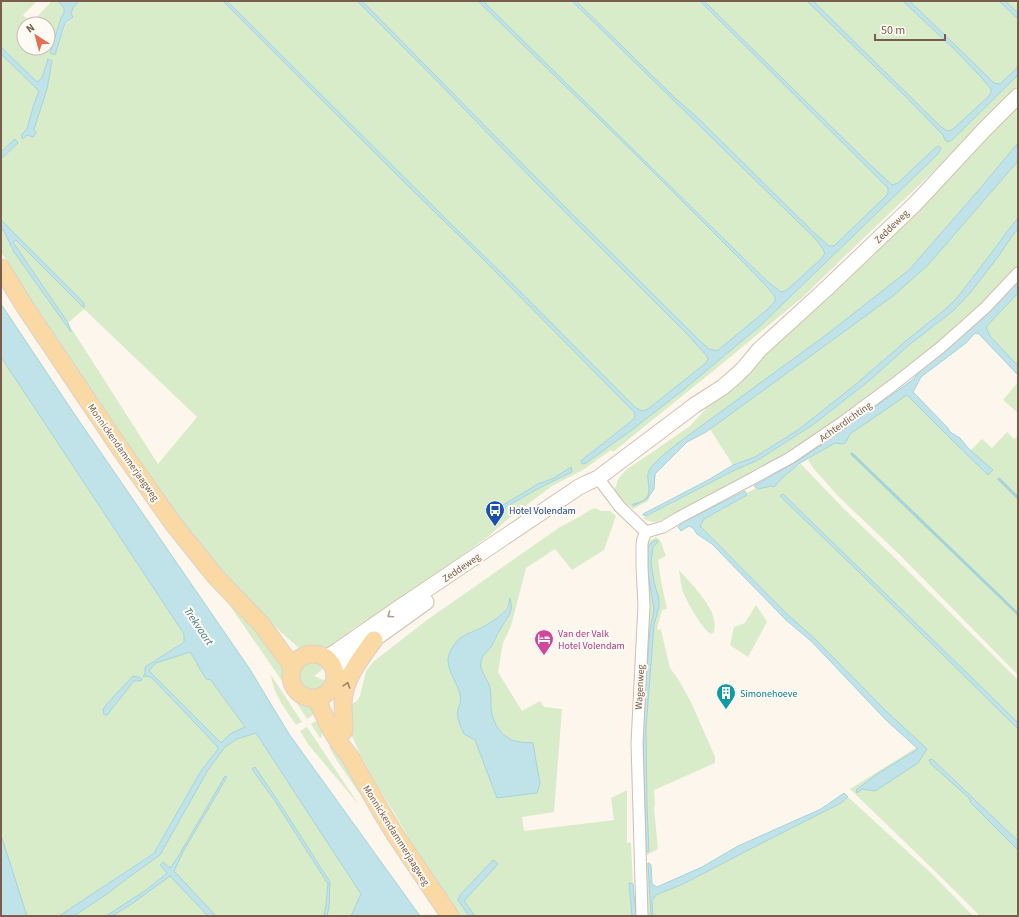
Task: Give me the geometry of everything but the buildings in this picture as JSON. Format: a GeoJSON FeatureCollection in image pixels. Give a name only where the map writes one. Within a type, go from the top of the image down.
{"type":"FeatureCollection","features":[{"type":"Feature","properties":{"kind":"main road","name":"Zeddeweg"},"geometry":{"type":"LineString","coordinates":[[330,663],[374,640],[458,580],[585,493],[598,478],[695,406],[723,376],[759,350],[889,229],[1018,96]]}},
{"type":"Feature","properties":{"kind":"main road","name":"Monnickendammerjaagweg"},"geometry":{"type":"LineString","coordinates":[[1,268],[25,307],[172,522],[215,576],[297,661]]}},
{"type":"Feature","properties":{"kind":"main road","name":"Zeddeweg"},"geometry":{"type":"LineString","coordinates":[[330,663],[337,651],[396,610],[579,487],[598,478]]}},
{"type":"Feature","properties":{"kind":"main road"},"geometry":{"type":"LineString","coordinates":[[344,732],[343,704],[345,691],[360,658],[374,640]]}},
{"type":"Feature","properties":{"kind":"main road"},"geometry":{"type":"LineString","coordinates":[[312,653],[322,655],[330,663],[335,672],[333,684],[322,695],[304,696],[298,694],[292,686],[290,676],[297,661],[312,653]]}},
{"type":"Feature","properties":{"kind":"main road","name":"Monnickendammerjaagweg"},"geometry":{"type":"LineString","coordinates":[[322,695],[333,708],[348,742],[351,758]]}},
{"type":"Feature","properties":{"kind":"main road","name":"Monnickendammerjaagweg"},"geometry":{"type":"LineString","coordinates":[[322,695],[322,713],[331,730],[338,742],[351,758],[392,831],[448,914]]}},
{"type":"Feature","properties":{"kind":"street","name":"Achterdichting"},"geometry":{"type":"LineString","coordinates":[[646,532],[663,527],[744,484],[790,458],[843,422],[940,348],[981,311],[1018,273]]}},
{"type":"Feature","properties":{"kind":"street"},"geometry":{"type":"LineString","coordinates":[[598,478],[620,507],[646,532]]}},
{"type":"Feature","properties":{"kind":"street","name":"Wagenweg"},"geometry":{"type":"LineString","coordinates":[[642,916],[637,743],[644,605],[642,544],[646,532]]}},
{"type":"Feature","properties":{"kind":"green space"},"geometry":{"type":"Polygon","coordinates":[[[1,1],[37,1],[23,15],[24,16],[16,16],[16,56],[56,56],[66,23],[70,21],[73,8],[79,1],[1018,1],[1018,88],[956,150],[804,296],[613,452],[611,450],[583,470],[552,486],[508,519],[489,536],[424,584],[350,631],[334,650],[325,653],[317,650],[306,651],[299,648],[227,579],[198,545],[155,485],[33,306],[1,252],[1,227],[14,252],[70,330],[68,323],[13,242],[16,240],[84,303],[2,221],[1,218],[1,159],[18,143],[15,140],[1,152],[1,54],[39,91],[27,129],[21,135],[34,129],[47,89],[52,61],[48,59],[42,78],[37,82],[1,47],[1,1]],[[84,309],[68,323],[158,464],[197,417],[84,309]],[[634,419],[587,456],[586,463],[620,439],[644,419],[634,419]],[[571,468],[554,478],[538,484],[504,508],[541,487],[572,472],[571,468]]]}},
{"type":"Feature","properties":{"kind":"green space"},"geometry":{"type":"Polygon","coordinates":[[[52,1],[58,1],[64,8],[64,13],[56,34],[56,16],[38,16],[52,1]]]}},
{"type":"Feature","properties":{"kind":"green space"},"geometry":{"type":"Polygon","coordinates":[[[1018,107],[1018,218],[996,247],[1018,225],[1018,268],[959,329],[835,423],[756,474],[663,519],[652,522],[643,518],[733,471],[758,460],[814,424],[870,380],[909,345],[961,303],[957,299],[815,417],[798,430],[755,457],[733,465],[708,426],[676,450],[656,472],[653,488],[648,501],[633,509],[624,502],[616,493],[615,489],[618,479],[627,469],[690,426],[712,402],[840,283],[1018,107]]]}},
{"type":"Feature","properties":{"kind":"green space"},"geometry":{"type":"Polygon","coordinates":[[[1018,289],[1018,375],[979,334],[1018,289]]]}},
{"type":"Feature","properties":{"kind":"green space"},"geometry":{"type":"Polygon","coordinates":[[[1,357],[184,634],[184,641],[145,667],[145,674],[143,677],[147,676],[152,678],[217,746],[218,749],[201,771],[154,852],[59,916],[27,916],[1,835],[1,357]],[[132,676],[107,715],[134,681],[132,676]]]}},
{"type":"Feature","properties":{"kind":"green space"},"geometry":{"type":"Polygon","coordinates":[[[1018,382],[1018,413],[1003,400],[1018,382]]]}},
{"type":"Feature","properties":{"kind":"green space"},"geometry":{"type":"Polygon","coordinates":[[[904,390],[968,453],[982,439],[992,448],[1007,432],[1014,439],[1018,435],[1018,675],[900,555],[839,497],[808,460],[904,390]]]}},
{"type":"Feature","properties":{"kind":"green space"},"geometry":{"type":"Polygon","coordinates":[[[801,464],[844,509],[1018,680],[1018,916],[980,916],[850,789],[919,746],[691,522],[801,464]]]}},
{"type":"Feature","properties":{"kind":"green space"},"geometry":{"type":"Polygon","coordinates":[[[595,508],[601,511],[610,511],[616,516],[604,550],[572,570],[555,549],[526,568],[511,626],[503,643],[498,672],[522,711],[540,701],[544,707],[562,709],[554,812],[522,817],[524,831],[614,820],[611,798],[627,790],[627,842],[631,843],[633,884],[629,883],[632,916],[475,916],[464,901],[497,864],[493,860],[460,895],[458,900],[469,916],[458,916],[419,856],[359,752],[352,736],[348,706],[357,701],[360,696],[366,671],[373,662],[427,620],[560,527],[595,508]],[[510,599],[503,613],[485,626],[460,638],[451,649],[448,659],[450,670],[461,697],[458,710],[459,722],[464,734],[475,740],[497,798],[537,793],[520,742],[507,737],[498,729],[493,719],[487,679],[480,669],[480,662],[483,655],[495,641],[501,627],[508,618],[510,599]]]}},
{"type":"Feature","properties":{"kind":"green space"},"geometry":{"type":"Polygon","coordinates":[[[656,537],[660,540],[666,556],[658,560],[667,609],[662,610],[657,629],[661,630],[670,668],[691,702],[715,757],[715,763],[654,790],[654,808],[658,849],[645,856],[639,742],[645,549],[649,541],[656,537]],[[650,544],[648,548],[654,609],[650,630],[643,720],[646,852],[649,851],[646,728],[654,625],[659,606],[659,599],[651,563],[654,544],[650,544]]]}},
{"type":"Feature","properties":{"kind":"green space"},"geometry":{"type":"Polygon","coordinates":[[[679,570],[709,607],[715,624],[714,632],[711,634],[699,621],[683,592],[679,570]]]}},
{"type":"Feature","properties":{"kind":"green space"},"geometry":{"type":"Polygon","coordinates":[[[229,598],[260,630],[286,668],[285,679],[282,681],[226,600],[229,598]]]}},
{"type":"Feature","properties":{"kind":"green space"},"geometry":{"type":"Polygon","coordinates":[[[756,605],[767,622],[748,657],[730,645],[734,627],[745,623],[756,605]]]}},
{"type":"Feature","properties":{"kind":"green space"},"geometry":{"type":"Polygon","coordinates":[[[190,652],[207,680],[210,679],[245,728],[230,734],[221,743],[149,671],[155,663],[190,652]]]}},
{"type":"Feature","properties":{"kind":"green space"},"geometry":{"type":"Polygon","coordinates":[[[312,661],[320,664],[324,668],[314,676],[326,681],[319,688],[312,690],[305,688],[300,684],[297,678],[298,671],[302,665],[312,661]]]}},
{"type":"Feature","properties":{"kind":"green space"},"geometry":{"type":"Polygon","coordinates":[[[271,675],[302,722],[296,725],[284,708],[274,689],[271,675]]]}},
{"type":"Feature","properties":{"kind":"green space"},"geometry":{"type":"Polygon","coordinates":[[[297,698],[310,704],[317,712],[307,719],[295,700],[297,698]]]}},
{"type":"Feature","properties":{"kind":"green space"},"geometry":{"type":"Polygon","coordinates":[[[320,719],[322,737],[320,738],[311,724],[320,719]]]}},
{"type":"Feature","properties":{"kind":"green space"},"geometry":{"type":"Polygon","coordinates":[[[307,727],[359,805],[308,744],[300,731],[307,727]]]}},
{"type":"Feature","properties":{"kind":"green space"},"geometry":{"type":"Polygon","coordinates":[[[256,733],[361,894],[351,916],[327,916],[329,907],[330,882],[282,807],[253,769],[328,884],[324,916],[216,916],[173,871],[227,777],[225,776],[178,857],[170,868],[160,865],[167,872],[146,890],[106,916],[74,916],[160,855],[208,770],[225,747],[237,739],[256,733]]]}},
{"type":"Feature","properties":{"kind":"green space"},"geometry":{"type":"Polygon","coordinates":[[[335,743],[360,793],[334,756],[329,746],[335,743]]]}},
{"type":"Feature","properties":{"kind":"green space"},"geometry":{"type":"Polygon","coordinates":[[[848,797],[932,874],[973,916],[653,916],[652,901],[656,895],[683,884],[841,803],[848,797]]]}},
{"type":"Feature","properties":{"kind":"green space"},"geometry":{"type":"Polygon","coordinates":[[[645,863],[648,863],[651,916],[645,916],[645,863]]]}},
{"type":"Feature","properties":{"kind":"green space"},"geometry":{"type":"Polygon","coordinates":[[[170,875],[208,916],[112,916],[133,903],[170,875]]]}},
{"type":"Feature","properties":{"kind":"water"},"geometry":{"type":"Polygon","coordinates":[[[58,1],[79,1],[73,8],[71,14],[73,17],[65,23],[56,52],[56,34],[64,13],[64,8],[58,1]]]}},
{"type":"Feature","properties":{"kind":"water"},"geometry":{"type":"Polygon","coordinates":[[[223,1],[227,1],[636,408],[642,411],[648,409],[706,363],[708,359],[707,356],[687,334],[357,1],[362,1],[565,207],[709,349],[717,351],[768,309],[775,301],[775,296],[636,155],[478,1],[483,1],[739,254],[768,282],[781,292],[788,289],[821,259],[825,253],[823,248],[806,229],[572,1],[576,1],[829,246],[834,246],[886,196],[888,193],[888,188],[700,1],[704,1],[892,185],[898,183],[935,148],[938,146],[941,148],[938,154],[761,325],[682,391],[629,432],[586,463],[582,464],[581,461],[634,419],[634,412],[479,255],[223,1]]]}},
{"type":"Feature","properties":{"kind":"water"},"geometry":{"type":"Polygon","coordinates":[[[807,1],[813,1],[940,126],[947,131],[952,130],[988,97],[991,93],[991,89],[955,50],[903,1],[910,1],[994,83],[1000,84],[1018,67],[1018,75],[952,140],[948,142],[905,96],[807,1]]]}},
{"type":"Feature","properties":{"kind":"water"},"geometry":{"type":"Polygon","coordinates":[[[999,1],[1005,1],[1018,13],[1018,19],[999,1]]]}},
{"type":"Feature","properties":{"kind":"water"},"geometry":{"type":"Polygon","coordinates":[[[1,47],[37,82],[42,78],[48,59],[52,61],[47,89],[34,129],[36,133],[33,137],[27,135],[23,139],[21,135],[27,129],[39,91],[1,54],[1,47]]]}},
{"type":"Feature","properties":{"kind":"water"},"geometry":{"type":"Polygon","coordinates":[[[15,139],[18,143],[1,159],[1,152],[15,139]]]}},
{"type":"Feature","properties":{"kind":"water"},"geometry":{"type":"Polygon","coordinates":[[[1018,143],[1018,161],[928,265],[893,296],[706,432],[687,442],[655,474],[654,489],[647,499],[641,502],[649,494],[648,473],[653,465],[663,455],[826,335],[909,270],[1018,143]]]}},
{"type":"Feature","properties":{"kind":"water"},"geometry":{"type":"Polygon","coordinates":[[[1,218],[2,221],[84,303],[84,308],[16,240],[13,242],[68,323],[71,332],[14,252],[1,227],[1,218]]]}},
{"type":"Feature","properties":{"kind":"water"},"geometry":{"type":"Polygon","coordinates":[[[1018,218],[1018,229],[970,293],[954,310],[909,345],[870,380],[814,424],[758,460],[733,471],[646,516],[643,515],[733,465],[755,457],[798,430],[855,385],[957,298],[1018,218]]]}},
{"type":"Feature","properties":{"kind":"water"},"geometry":{"type":"Polygon","coordinates":[[[1018,281],[1018,293],[986,327],[990,336],[1018,366],[1018,375],[979,334],[975,333],[966,343],[921,377],[913,392],[948,428],[950,432],[960,438],[969,449],[993,470],[988,475],[907,395],[850,434],[846,442],[843,444],[835,443],[800,463],[774,487],[771,486],[758,489],[754,486],[823,444],[911,381],[925,367],[942,354],[1018,281]]]}},
{"type":"Feature","properties":{"kind":"water","name":"Trekvaart"},"geometry":{"type":"Polygon","coordinates":[[[1,304],[73,412],[249,668],[289,734],[420,916],[351,916],[361,894],[256,733],[237,739],[225,747],[208,770],[160,855],[74,916],[59,916],[154,853],[201,771],[218,749],[217,746],[152,678],[147,676],[143,677],[145,674],[145,667],[184,642],[184,634],[1,357],[1,304]],[[190,652],[156,663],[149,671],[221,743],[230,734],[245,727],[210,679],[207,680],[190,652]]]}},
{"type":"Feature","properties":{"kind":"water"},"geometry":{"type":"Polygon","coordinates":[[[571,467],[572,472],[541,487],[504,508],[503,505],[538,484],[554,478],[571,467]]]}},
{"type":"Feature","properties":{"kind":"water"},"geometry":{"type":"Polygon","coordinates":[[[745,491],[747,495],[704,519],[700,526],[787,614],[815,639],[886,711],[927,749],[918,763],[875,791],[862,789],[857,793],[856,790],[877,774],[918,749],[886,720],[811,641],[786,620],[712,544],[697,534],[693,528],[689,526],[681,531],[678,527],[683,522],[745,491]]]}},
{"type":"Feature","properties":{"kind":"water"},"geometry":{"type":"Polygon","coordinates":[[[783,494],[1018,723],[1018,729],[780,496],[783,494]]]}},
{"type":"Feature","properties":{"kind":"water"},"geometry":{"type":"Polygon","coordinates":[[[657,540],[658,542],[653,547],[651,563],[659,599],[659,606],[654,625],[646,728],[649,851],[646,852],[643,720],[650,630],[654,609],[648,574],[648,548],[650,544],[657,540]]]}},
{"type":"Feature","properties":{"kind":"water"},"geometry":{"type":"Polygon","coordinates":[[[510,598],[510,614],[491,647],[482,657],[481,668],[490,687],[491,708],[496,725],[508,738],[520,742],[533,743],[540,784],[537,793],[497,798],[475,740],[464,734],[459,722],[458,710],[461,697],[448,664],[448,658],[452,648],[458,640],[464,635],[492,622],[508,607],[510,598]]]}},
{"type":"Feature","properties":{"kind":"water"},"geometry":{"type":"Polygon","coordinates":[[[133,676],[142,679],[141,681],[134,681],[107,715],[104,715],[103,710],[106,705],[133,676]]]}},
{"type":"Feature","properties":{"kind":"water"},"geometry":{"type":"Polygon","coordinates":[[[932,759],[1018,841],[1018,850],[971,803],[969,798],[931,764],[929,760],[932,759]]]}},
{"type":"Feature","properties":{"kind":"water"},"geometry":{"type":"Polygon","coordinates":[[[255,767],[330,882],[329,907],[327,916],[324,916],[328,884],[275,801],[252,769],[255,767]]]}},
{"type":"Feature","properties":{"kind":"water"},"geometry":{"type":"Polygon","coordinates":[[[225,776],[227,777],[184,850],[174,871],[216,916],[208,916],[170,876],[133,903],[112,916],[106,916],[146,890],[167,873],[160,865],[163,862],[170,868],[178,857],[225,776]]]}},
{"type":"Feature","properties":{"kind":"water"},"geometry":{"type":"Polygon","coordinates":[[[844,793],[848,797],[841,803],[683,884],[656,895],[652,901],[653,916],[651,916],[648,863],[651,865],[652,884],[657,887],[702,867],[738,846],[821,809],[844,793]]]}},
{"type":"Feature","properties":{"kind":"water"},"geometry":{"type":"Polygon","coordinates":[[[1,835],[27,916],[1,916],[1,835]]]}},
{"type":"Feature","properties":{"kind":"water"},"geometry":{"type":"Polygon","coordinates":[[[493,860],[498,864],[464,901],[475,916],[469,916],[458,900],[460,895],[493,860]]]}},
{"type":"Feature","properties":{"kind":"water"},"geometry":{"type":"Polygon","coordinates":[[[629,883],[633,884],[636,916],[632,916],[629,883]]]}},
{"type":"Feature","properties":{"kind":"waterway"},"geometry":{"type":"LineString","coordinates":[[852,454],[1018,614]]}},
{"type":"Feature","properties":{"kind":"waterway"},"geometry":{"type":"LineString","coordinates":[[999,479],[1018,498]]}},
{"type":"Feature","properties":{"kind":"place","name":"Hotel Volendam"},"geometry":{"type":"Point","coordinates":[495,527]}},
{"type":"Feature","properties":{"kind":"place","name":"Van der Valk Hotel Volendam"},"geometry":{"type":"Point","coordinates":[544,656]}},
{"type":"Feature","properties":{"kind":"place","name":"Simonehoeve"},"geometry":{"type":"Point","coordinates":[726,710]}}]}
